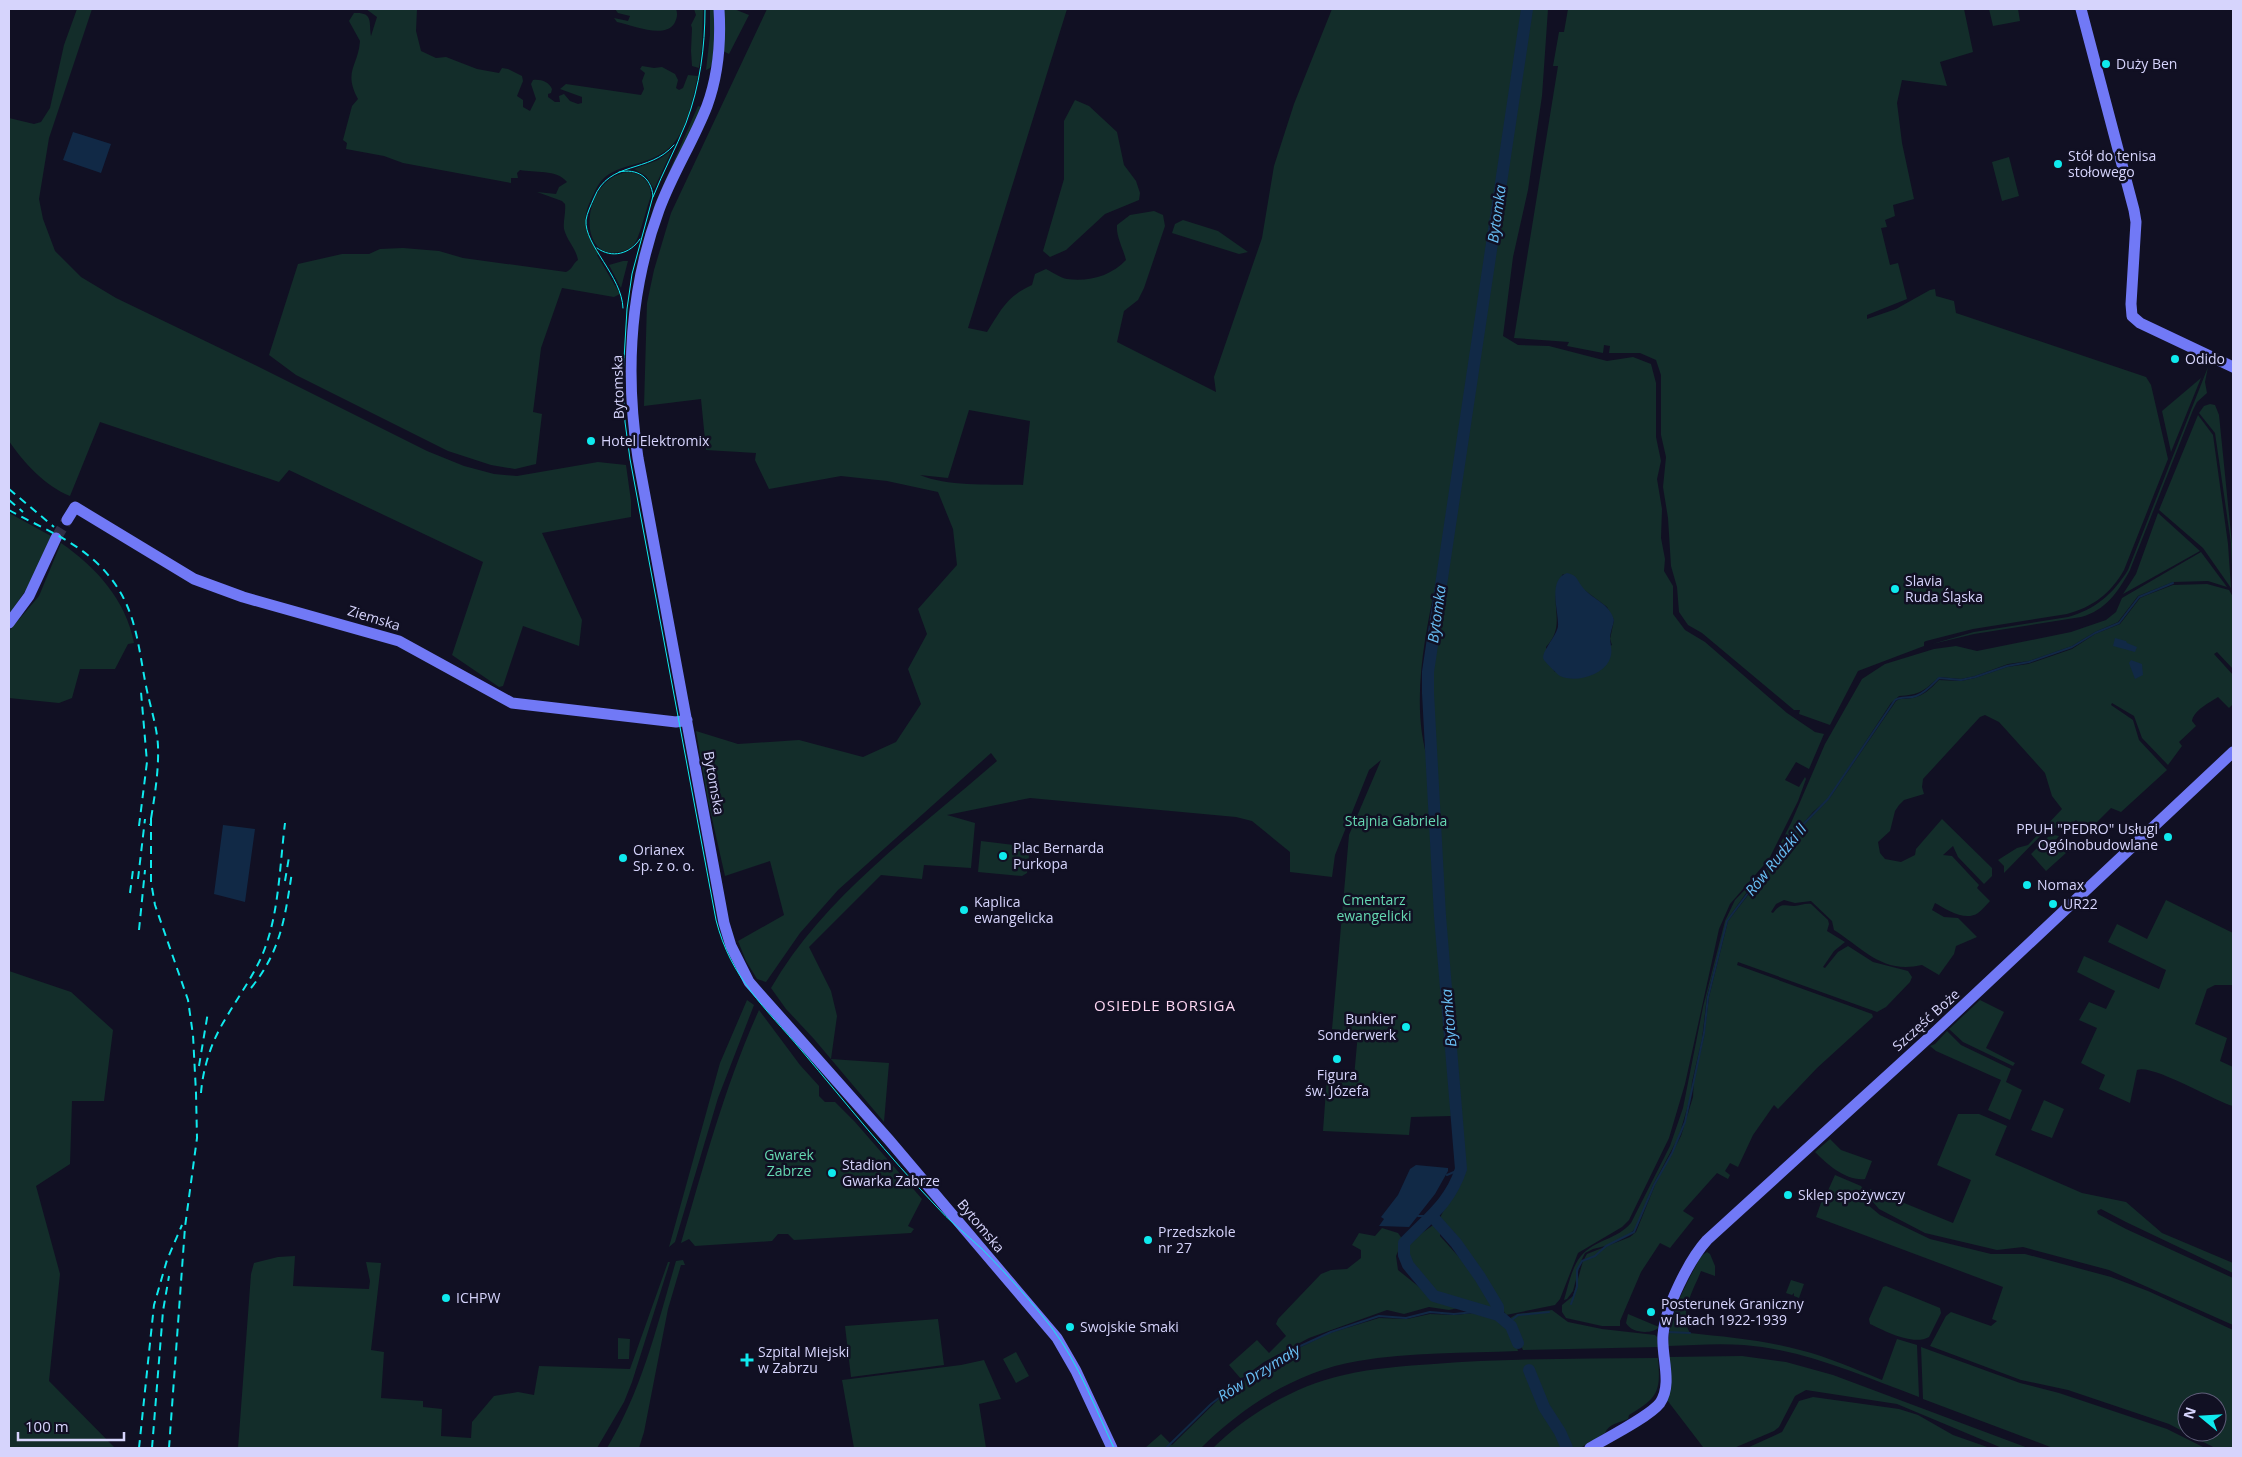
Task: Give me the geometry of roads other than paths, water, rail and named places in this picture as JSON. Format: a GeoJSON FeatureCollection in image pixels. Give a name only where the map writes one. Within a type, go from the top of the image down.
{"type":"FeatureCollection","features":[{"type":"Feature","properties":{"kind":"street","name":"Bytomska"},"geometry":{"type":"LineString","coordinates":[[720,9],[719,45],[711,92],[700,123],[668,188],[651,234],[638,286],[631,354],[631,389],[635,435],[724,922],[738,962],[749,982],[1049,1328],[1064,1349],[1076,1371],[1112,1448]]}},
{"type":"Feature","properties":{"kind":"street"},"geometry":{"type":"LineString","coordinates":[[2081,9],[2136,222],[2130,304],[2132,316],[2140,323],[2233,367]]}},
{"type":"Feature","properties":{"kind":"street","name":"Ziemska"},"geometry":{"type":"LineString","coordinates":[[68,520],[75,507],[205,584],[243,597],[399,641],[512,703],[676,722],[687,720]]}},
{"type":"Feature","properties":{"kind":"street"},"geometry":{"type":"LineString","coordinates":[[9,623],[29,596],[56,538]]}},
{"type":"Feature","properties":{"kind":"street","name":"Szczęść Boże"},"geometry":{"type":"LineString","coordinates":[[1590,1448],[1652,1410],[1664,1397],[1666,1375],[1663,1343],[1664,1326],[1675,1296],[1696,1254],[1707,1240],[1938,1030],[2233,752]]}},
{"type":"Feature","properties":{"kind":"water"},"geometry":{"type":"Polygon","coordinates":[[[73,132],[111,144],[101,173],[63,160],[73,132]]]}},
{"type":"Feature","properties":{"kind":"water"},"geometry":{"type":"Polygon","coordinates":[[[1567,573],[1575,577],[1588,593],[1609,610],[1614,620],[1610,637],[1611,653],[1609,661],[1600,671],[1594,674],[1573,679],[1560,676],[1547,664],[1543,657],[1558,626],[1555,597],[1557,582],[1567,573]]]}},
{"type":"Feature","properties":{"kind":"water"},"geometry":{"type":"Polygon","coordinates":[[[2115,638],[2137,647],[2135,652],[2113,646],[2115,638]]]}},
{"type":"Feature","properties":{"kind":"water"},"geometry":{"type":"Polygon","coordinates":[[[2131,660],[2142,664],[2143,675],[2135,679],[2129,663],[2131,660]]]}},
{"type":"Feature","properties":{"kind":"water"},"geometry":{"type":"Polygon","coordinates":[[[223,825],[255,829],[245,902],[214,894],[223,825]]]}},
{"type":"Feature","properties":{"kind":"water"},"geometry":{"type":"Polygon","coordinates":[[[1416,1165],[1448,1168],[1448,1171],[1435,1194],[1409,1227],[1379,1226],[1384,1219],[1381,1217],[1398,1195],[1410,1169],[1416,1165]]]}},
{"type":"Feature","properties":{"kind":"waterway","name":"Bytomka"},"geometry":{"type":"LineString","coordinates":[[1518,1343],[1511,1326],[1498,1315],[1434,1296],[1408,1265],[1404,1255],[1404,1243],[1430,1218],[1444,1201],[1461,1169],[1440,916],[1428,672],[1527,9]]}},
{"type":"Feature","properties":{"kind":"waterway","name":"Rów Rudzki II"},"geometry":{"type":"LineString","coordinates":[[1571,1304],[1577,1287],[1577,1270],[1582,1261],[1595,1256],[1606,1246],[1634,1232],[1654,1185],[1672,1153],[1685,1122],[1704,1033],[1708,997],[1727,921],[1788,840],[1828,799],[1895,700],[1919,695],[1939,678],[1961,680],[1975,677],[2007,666],[2029,662],[2072,647],[2095,633],[2119,623],[2139,597],[2173,583]]}},
{"type":"Feature","properties":{"kind":"waterway"},"geometry":{"type":"LineString","coordinates":[[1447,1175],[1461,1169]]}},
{"type":"Feature","properties":{"kind":"waterway"},"geometry":{"type":"LineString","coordinates":[[1418,1216],[1432,1216]]}},
{"type":"Feature","properties":{"kind":"waterway","name":"Bytomka"},"geometry":{"type":"LineString","coordinates":[[1432,1216],[1456,1243],[1480,1277],[1498,1307],[1498,1315]]}},
{"type":"Feature","properties":{"kind":"waterway","name":"Rów Drzymały"},"geometry":{"type":"LineString","coordinates":[[1166,1448],[1211,1404],[1237,1384],[1283,1354],[1331,1332],[1379,1316],[1406,1318],[1430,1312],[1454,1314],[1485,1311]]}},
{"type":"Feature","properties":{"kind":"waterway"},"geometry":{"type":"LineString","coordinates":[[1508,1323],[1518,1315],[1549,1312]]}},
{"type":"Feature","properties":{"kind":"waterway"},"geometry":{"type":"LineString","coordinates":[[1668,1332],[1690,1333]]}},
{"type":"Feature","properties":{"kind":"waterway","name":"Bytomka"},"geometry":{"type":"LineString","coordinates":[[1529,1370],[1544,1407],[1560,1432],[1567,1448]]}},
{"type":"Feature","properties":{"kind":"tunnel"},"geometry":{"type":"LineString","coordinates":[[56,538],[67,520]]}},
{"type":"Feature","properties":{"kind":"tram line"},"geometry":{"type":"LineString","coordinates":[[653,197],[686,123],[695,95],[703,52],[705,9]]}},
{"type":"Feature","properties":{"kind":"tram line"},"geometry":{"type":"LineString","coordinates":[[623,308],[617,284],[587,230],[587,215],[601,186],[609,178],[619,172],[653,160],[664,154],[674,145]]}},
{"type":"Feature","properties":{"kind":"tram line"},"geometry":{"type":"LineString","coordinates":[[619,172],[632,171],[642,175],[652,189],[653,196],[632,274],[627,309],[623,376],[625,422],[630,459],[716,920],[722,941],[740,976],[762,1006],[901,1168],[940,1211],[1000,1268],[1052,1328],[1078,1371],[1114,1448]]}},
{"type":"Feature","properties":{"kind":"tram line"},"geometry":{"type":"LineString","coordinates":[[597,248],[609,253],[620,253],[631,248],[640,239]]}},
{"type":"Feature","properties":{"kind":"railway"},"geometry":{"type":"LineString","coordinates":[[9,489],[54,527]]}},
{"type":"Feature","properties":{"kind":"railway"},"geometry":{"type":"LineString","coordinates":[[9,500],[23,512]]}},
{"type":"Feature","properties":{"kind":"railway"},"geometry":{"type":"LineString","coordinates":[[9,510],[57,535],[92,558],[122,595],[137,638],[157,738],[157,776],[150,825]]}},
{"type":"Feature","properties":{"kind":"railway"},"geometry":{"type":"LineString","coordinates":[[139,826],[147,762],[141,692]]}},
{"type":"Feature","properties":{"kind":"railway"},"geometry":{"type":"LineString","coordinates":[[151,818],[151,882],[155,905],[188,1000],[193,1035],[196,1093],[197,1138],[185,1227],[169,1448]]}},
{"type":"Feature","properties":{"kind":"railway"},"geometry":{"type":"LineString","coordinates":[[138,879],[145,819]]}},
{"type":"Feature","properties":{"kind":"railway"},"geometry":{"type":"LineString","coordinates":[[201,1093],[206,1064],[212,1045],[221,1026],[257,966],[270,934],[276,903],[285,823]]}},
{"type":"Feature","properties":{"kind":"railway"},"geometry":{"type":"LineString","coordinates":[[285,881],[289,857]]}},
{"type":"Feature","properties":{"kind":"railway"},"geometry":{"type":"LineString","coordinates":[[130,893],[133,870]]}},
{"type":"Feature","properties":{"kind":"railway"},"geometry":{"type":"LineString","coordinates":[[139,930],[145,870]]}},
{"type":"Feature","properties":{"kind":"railway"},"geometry":{"type":"LineString","coordinates":[[251,988],[269,961],[280,933],[292,872]]}},
{"type":"Feature","properties":{"kind":"railway"},"geometry":{"type":"LineString","coordinates":[[199,1066],[208,1012]]}},
{"type":"Feature","properties":{"kind":"railway"},"geometry":{"type":"LineString","coordinates":[[139,1448],[154,1305],[167,1260],[182,1225]]}},
{"type":"Feature","properties":{"kind":"railway"},"geometry":{"type":"LineString","coordinates":[[152,1448],[163,1311],[169,1276]]}},
{"type":"Feature","properties":{"kind":"place","name":"Duży Ben"},"geometry":{"type":"Point","coordinates":[2106,64]}},
{"type":"Feature","properties":{"kind":"place","name":"Stół do tenisa stołowego"},"geometry":{"type":"Point","coordinates":[2058,164]}},
{"type":"Feature","properties":{"kind":"place","name":"Odido"},"geometry":{"type":"Point","coordinates":[2175,359]}},
{"type":"Feature","properties":{"kind":"place","name":"Hotel Elektromix"},"geometry":{"type":"Point","coordinates":[591,441]}},
{"type":"Feature","properties":{"kind":"place","name":"Slavia Ruda Śląska"},"geometry":{"type":"Point","coordinates":[1895,589]}},
{"type":"Feature","properties":{"kind":"place","name":"PPUH \"PEDRO\" Usługi Ogólnobudowlane"},"geometry":{"type":"Point","coordinates":[2168,837]}},
{"type":"Feature","properties":{"kind":"place","name":"Plac Bernarda Purkopa"},"geometry":{"type":"Point","coordinates":[1003,856]}},
{"type":"Feature","properties":{"kind":"place","name":"Orianex Sp. z o. o."},"geometry":{"type":"Point","coordinates":[623,858]}},
{"type":"Feature","properties":{"kind":"place","name":"Nomax"},"geometry":{"type":"Point","coordinates":[2027,885]}},
{"type":"Feature","properties":{"kind":"place","name":"UR22"},"geometry":{"type":"Point","coordinates":[2053,904]}},
{"type":"Feature","properties":{"kind":"place","name":"Kaplica ewangelicka"},"geometry":{"type":"Point","coordinates":[964,910]}},
{"type":"Feature","properties":{"kind":"place","name":"Bunkier Sonderwerk"},"geometry":{"type":"Point","coordinates":[1406,1027]}},
{"type":"Feature","properties":{"kind":"place","name":"Figura św. Józefa"},"geometry":{"type":"Point","coordinates":[1337,1059]}},
{"type":"Feature","properties":{"kind":"place","name":"Stadion Gwarka Zabrze"},"geometry":{"type":"Point","coordinates":[832,1173]}},
{"type":"Feature","properties":{"kind":"place","name":"Sklep spożywczy"},"geometry":{"type":"Point","coordinates":[1788,1195]}},
{"type":"Feature","properties":{"kind":"place","name":"Przedszkole nr 27"},"geometry":{"type":"Point","coordinates":[1148,1240]}},
{"type":"Feature","properties":{"kind":"place","name":"ICHPW"},"geometry":{"type":"Point","coordinates":[446,1298]}},
{"type":"Feature","properties":{"kind":"place","name":"Posterunek Graniczny w latach 1922-1939"},"geometry":{"type":"Point","coordinates":[1651,1312]}},
{"type":"Feature","properties":{"kind":"place","name":"Swojskie Smaki"},"geometry":{"type":"Point","coordinates":[1070,1327]}},
{"type":"Feature","properties":{"kind":"place","name":"Szpital Miejski w Zabrzu"},"geometry":{"type":"Point","coordinates":[747,1360]}},
{"type":"Feature","properties":{"kind":"district","name":"OSIEDLE BORSIGA"},"geometry":{"type":"Point","coordinates":[1165,1006]}},
{"type":"Feature","properties":{"kind":"park label","name":"Stajnia Gabriela"},"geometry":{"type":"Point","coordinates":[1396,821]}},
{"type":"Feature","properties":{"kind":"park label","name":"Cmentarz ewangelicki"},"geometry":{"type":"Point","coordinates":[1374,908]}},
{"type":"Feature","properties":{"kind":"park label","name":"Gwarek Zabrze"},"geometry":{"type":"Point","coordinates":[789,1164]}}]}
